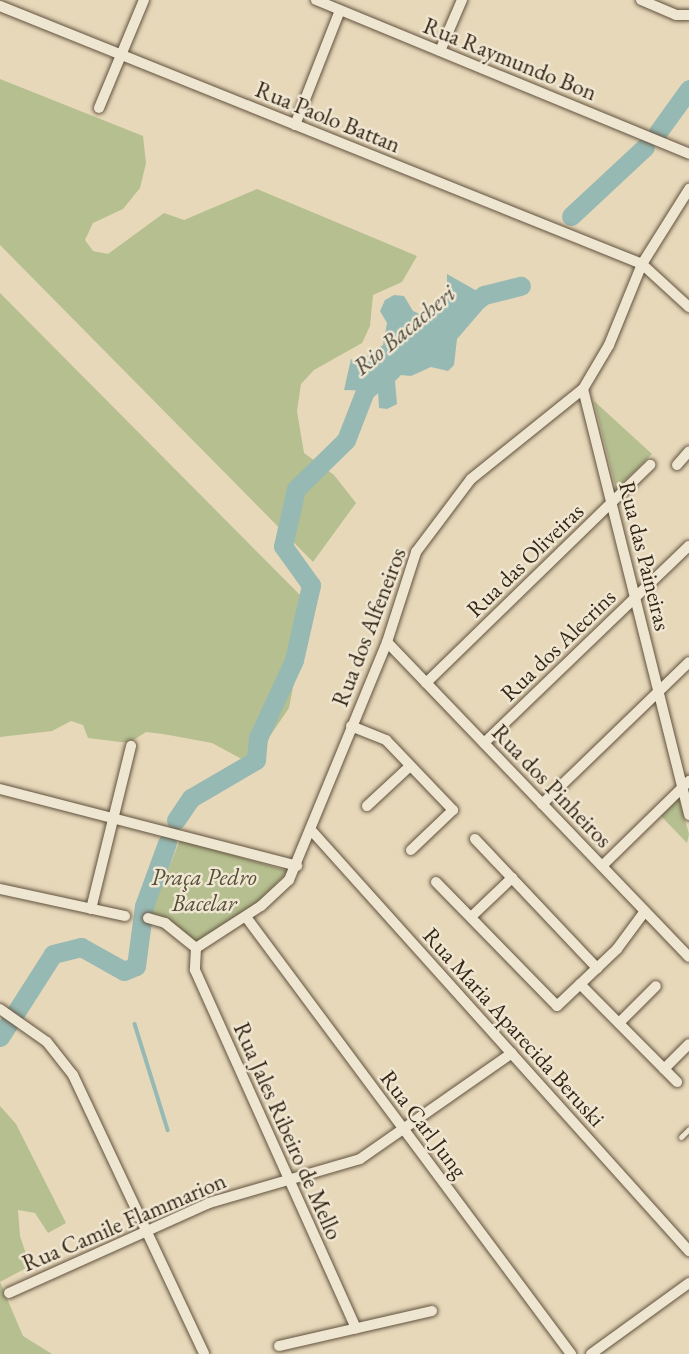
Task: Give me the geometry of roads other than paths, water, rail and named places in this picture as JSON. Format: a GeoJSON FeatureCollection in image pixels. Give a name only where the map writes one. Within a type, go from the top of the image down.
{"type":"FeatureCollection","features":[{"type":"Feature","properties":{"kind":"street"},"geometry":{"type":"LineString","coordinates":[[99,108],[144,0]]}},
{"type":"Feature","properties":{"kind":"street","name":"Rua Raymundo Bon"},"geometry":{"type":"LineString","coordinates":[[316,0],[689,154]]}},
{"type":"Feature","properties":{"kind":"street"},"geometry":{"type":"LineString","coordinates":[[440,51],[462,0]]}},
{"type":"Feature","properties":{"kind":"street"},"geometry":{"type":"LineString","coordinates":[[641,0],[676,15],[689,15]]}},
{"type":"Feature","properties":{"kind":"street","name":"Rua Paolo Battan"},"geometry":{"type":"LineString","coordinates":[[0,6],[642,264]]}},
{"type":"Feature","properties":{"kind":"street"},"geometry":{"type":"LineString","coordinates":[[295,125],[340,10]]}},
{"type":"Feature","properties":{"kind":"street","name":"Rua dos Alfeneiros"},"geometry":{"type":"LineString","coordinates":[[196,948],[246,916],[277,892],[297,866],[387,642],[412,559],[464,487],[583,388],[605,353],[642,264],[689,189]]}},
{"type":"Feature","properties":{"kind":"street"},"geometry":{"type":"LineString","coordinates":[[642,264],[689,307]]}},
{"type":"Feature","properties":{"kind":"street","name":"Rua das Paineiras"},"geometry":{"type":"LineString","coordinates":[[583,388],[658,691],[686,784],[689,815]]}},
{"type":"Feature","properties":{"kind":"street"},"geometry":{"type":"LineString","coordinates":[[677,465],[689,451]]}},
{"type":"Feature","properties":{"kind":"street","name":"Rua das Oliveiras"},"geometry":{"type":"LineString","coordinates":[[426,684],[650,465]]}},
{"type":"Feature","properties":{"kind":"street","name":"Rua dos Alecrins"},"geometry":{"type":"LineString","coordinates":[[484,743],[689,546]]}},
{"type":"Feature","properties":{"kind":"street","name":"Rua dos Pinheiros"},"geometry":{"type":"LineString","coordinates":[[387,642],[689,957]]}},
{"type":"Feature","properties":{"kind":"street"},"geometry":{"type":"LineString","coordinates":[[542,804],[689,662]]}},
{"type":"Feature","properties":{"kind":"street"},"geometry":{"type":"LineString","coordinates":[[351,726],[386,740],[453,810],[411,850]]}},
{"type":"Feature","properties":{"kind":"street"},"geometry":{"type":"LineString","coordinates":[[91,909],[131,746]]}},
{"type":"Feature","properties":{"kind":"street"},"geometry":{"type":"LineString","coordinates":[[367,806],[410,766]]}},
{"type":"Feature","properties":{"kind":"street"},"geometry":{"type":"LineString","coordinates":[[602,866],[686,784]]}},
{"type":"Feature","properties":{"kind":"street"},"geometry":{"type":"LineString","coordinates":[[0,789],[112,815],[297,866]]}},
{"type":"Feature","properties":{"kind":"street","name":"Rua Maria Aparecida Beruski"},"geometry":{"type":"LineString","coordinates":[[311,830],[689,1251]]}},
{"type":"Feature","properties":{"kind":"street"},"geometry":{"type":"LineString","coordinates":[[475,839],[597,968]]}},
{"type":"Feature","properties":{"kind":"street"},"geometry":{"type":"LineString","coordinates":[[471,917],[512,878]]}},
{"type":"Feature","properties":{"kind":"street"},"geometry":{"type":"LineString","coordinates":[[436,881],[557,1006],[597,968],[645,911]]}},
{"type":"Feature","properties":{"kind":"street"},"geometry":{"type":"LineString","coordinates":[[0,889],[125,916]]}},
{"type":"Feature","properties":{"kind":"street","name":"Rua Carl Jung"},"geometry":{"type":"LineString","coordinates":[[246,916],[571,1354]]}},
{"type":"Feature","properties":{"kind":"street"},"geometry":{"type":"LineString","coordinates":[[148,918],[166,923],[196,948]]}},
{"type":"Feature","properties":{"kind":"street","name":"Rua Jales Ribeiro de Mello"},"geometry":{"type":"LineString","coordinates":[[196,948],[195,970],[356,1328]]}},
{"type":"Feature","properties":{"kind":"street"},"geometry":{"type":"LineString","coordinates":[[580,984],[677,1082]]}},
{"type":"Feature","properties":{"kind":"street"},"geometry":{"type":"LineString","coordinates":[[619,1023],[656,986]]}},
{"type":"Feature","properties":{"kind":"street"},"geometry":{"type":"LineString","coordinates":[[3,1010],[47,1042],[73,1074],[204,1354]]}},
{"type":"Feature","properties":{"kind":"street"},"geometry":{"type":"LineString","coordinates":[[664,1069],[689,1044]]}},
{"type":"Feature","properties":{"kind":"street","name":"Rua Camile Flammarion"},"geometry":{"type":"LineString","coordinates":[[9,1293],[226,1197],[345,1166],[405,1131],[512,1053]]}},
{"type":"Feature","properties":{"kind":"street"},"geometry":{"type":"LineString","coordinates":[[591,1354],[689,1283]]}},
{"type":"Feature","properties":{"kind":"street"},"geometry":{"type":"LineString","coordinates":[[279,1346],[432,1311]]}},
{"type":"Feature","properties":{"kind":"lane"},"geometry":{"type":"LineString","coordinates":[[681,1137],[689,1129]]}},
{"type":"Feature","properties":{"kind":"water"},"geometry":{"type":"Polygon","coordinates":[[[447,274],[484,295],[482,310],[457,339],[454,365],[448,371],[431,367],[411,376],[401,375],[395,381],[397,404],[387,409],[379,408],[378,391],[344,390],[351,359],[357,363],[383,345],[387,323],[380,311],[385,300],[394,295],[404,296],[413,311],[426,317],[440,313],[447,301],[447,274]]]}},
{"type":"Feature","properties":{"kind":"waterway","name":"Rio Bacacheri"},"geometry":{"type":"LineString","coordinates":[[658,132],[689,89]]}},
{"type":"Feature","properties":{"kind":"waterway","name":"Rio Bacacheri"},"geometry":{"type":"LineString","coordinates":[[571,216],[645,147]]}},
{"type":"Feature","properties":{"kind":"waterway","name":"Rio Bacacheri"},"geometry":{"type":"LineString","coordinates":[[464,311],[484,295],[521,286]]}},
{"type":"Feature","properties":{"kind":"waterway","name":"Rio Bacacheri"},"geometry":{"type":"LineString","coordinates":[[176,820],[191,798],[256,760],[258,738],[294,660],[311,585],[283,546],[296,489],[346,440],[365,391],[383,376]]}},
{"type":"Feature","properties":{"kind":"waterway","name":"Rio Bacacheri"},"geometry":{"type":"LineString","coordinates":[[0,1037],[53,954],[81,947],[124,971],[136,966],[144,906],[167,843]]}},
{"type":"Feature","properties":{"kind":"waterway"},"geometry":{"type":"LineString","coordinates":[[124,971],[125,977]]}},
{"type":"Feature","properties":{"kind":"waterway"},"geometry":{"type":"LineString","coordinates":[[135,1024],[168,1130]]}},
{"type":"Feature","properties":{"kind":"park label","name":"Praça Pedro Bacelar"},"geometry":{"type":"Point","coordinates":[204,890]}}]}
